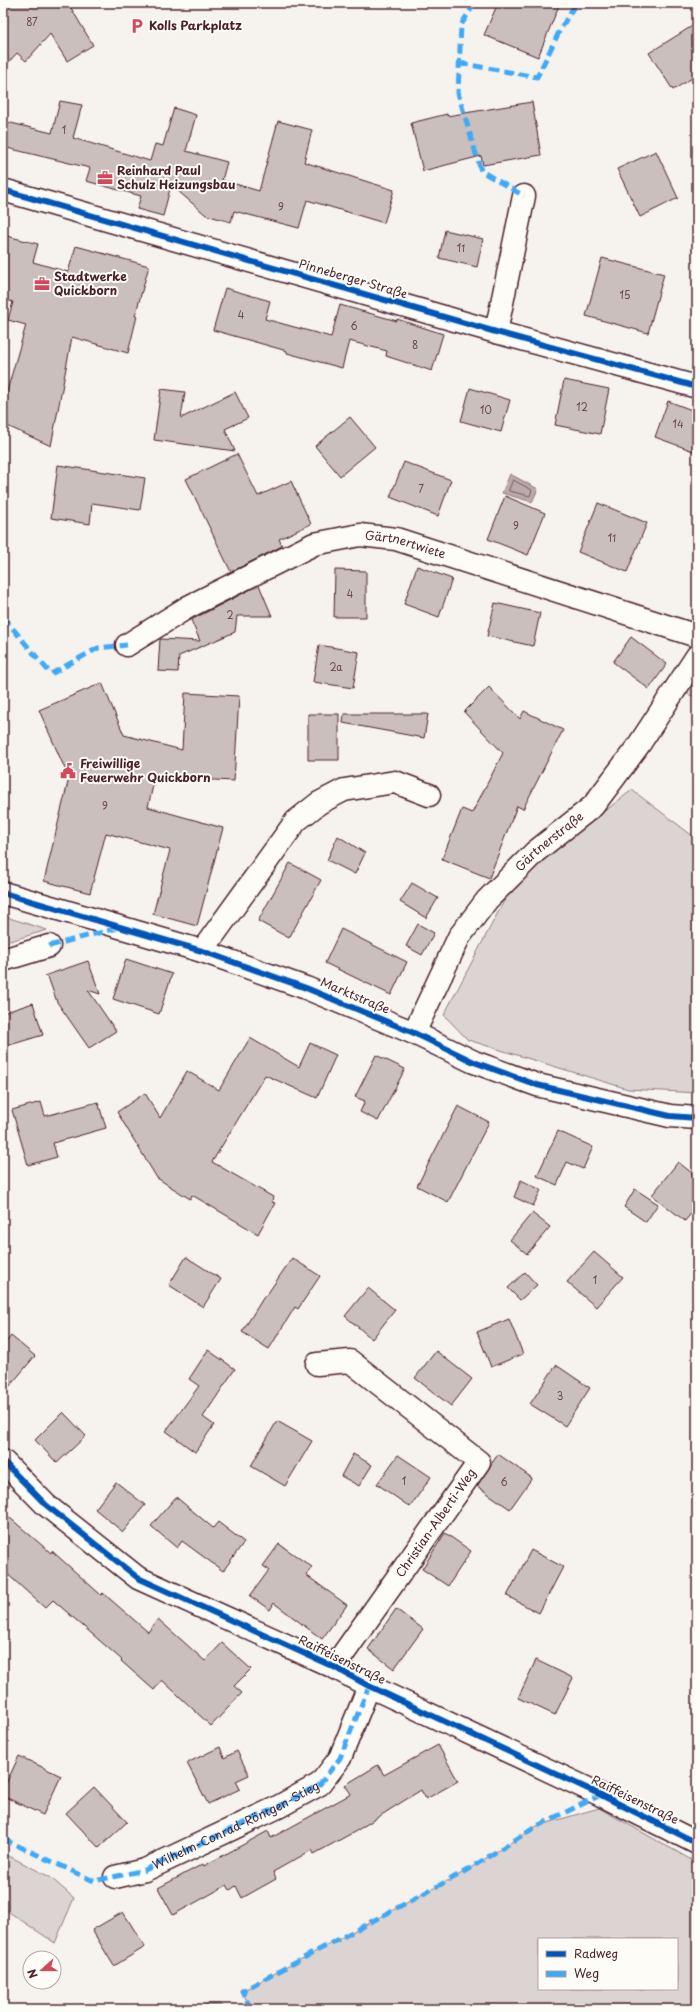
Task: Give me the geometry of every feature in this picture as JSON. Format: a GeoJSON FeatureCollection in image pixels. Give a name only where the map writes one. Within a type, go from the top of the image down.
{"type":"FeatureCollection","features":[{"type":"Feature","properties":{"kind":"street","name":"Pinneberger Straße"},"geometry":{"type":"LineString","coordinates":[[3,190],[496,332],[697,387]]}},
{"type":"Feature","properties":{"kind":"street"},"geometry":{"type":"LineString","coordinates":[[496,332],[524,196]]}},
{"type":"Feature","properties":{"kind":"street","name":"Gärtnertwiete"},"geometry":{"type":"LineString","coordinates":[[127,645],[188,607],[314,544],[360,535],[396,539],[697,636]]}},
{"type":"Feature","properties":{"kind":"street","name":"Gärtnerstraße"},"geometry":{"type":"LineString","coordinates":[[414,1033],[459,937],[487,900],[535,852],[593,806],[638,746],[697,656]]}},
{"type":"Feature","properties":{"kind":"street"},"geometry":{"type":"LineString","coordinates":[[202,951],[296,821],[319,803],[344,790],[395,782],[429,795]]}},
{"type":"Feature","properties":{"kind":"street","name":"Marktstraße"},"geometry":{"type":"LineString","coordinates":[[3,893],[202,951],[306,988],[414,1033],[474,1062],[537,1085],[670,1116],[697,1118]]}},
{"type":"Feature","properties":{"kind":"street"},"geometry":{"type":"LineString","coordinates":[[3,960],[49,946]]}},
{"type":"Feature","properties":{"kind":"street","name":"Christian-Alberti-Weg"},"geometry":{"type":"LineString","coordinates":[[317,1364],[350,1361],[479,1462],[334,1667]]}},
{"type":"Feature","properties":{"kind":"street","name":"Raiffeisenstraße"},"geometry":{"type":"LineString","coordinates":[[3,1461],[46,1505],[138,1578],[334,1667],[369,1686],[601,1794],[697,1843]]}},
{"type":"Feature","properties":{"kind":"street","name":"Wilhelm-Conrad-Röntgen-Stieg"},"geometry":{"type":"LineString","coordinates":[[115,1877],[145,1870],[278,1807],[320,1784],[340,1758],[369,1686]]}},
{"type":"Feature","properties":{"kind":"shaded area"},"geometry":{"type":"Polygon","coordinates":[[[697,673],[697,697],[683,693],[697,673]]]}},
{"type":"Feature","properties":{"kind":"shaded area"},"geometry":{"type":"Polygon","coordinates":[[[632,790],[697,839],[697,1093],[628,1089],[468,1040],[444,1015],[515,880],[632,790]]]}},
{"type":"Feature","properties":{"kind":"shaded area"},"geometry":{"type":"Polygon","coordinates":[[[3,916],[47,930],[3,943],[3,916]]]}},
{"type":"Feature","properties":{"kind":"shaded area"},"geometry":{"type":"Polygon","coordinates":[[[599,1808],[697,1863],[697,2009],[251,2009],[242,1991],[464,1872],[537,1826],[599,1808]]]}},
{"type":"Feature","properties":{"kind":"shaded area"},"geometry":{"type":"Polygon","coordinates":[[[3,1853],[50,1877],[74,1898],[55,1943],[3,1908],[3,1853]]]}},
{"type":"Feature","properties":{"kind":"water"},"geometry":{"type":"Polygon","coordinates":[[[510,474],[538,489],[532,502],[502,493],[510,474]]]}},
{"type":"Feature","properties":{"kind":"water"},"geometry":{"type":"Polygon","coordinates":[[[208,2004],[221,2004],[226,2009],[194,2009],[208,2004]]]}},
{"type":"Feature","properties":{"kind":"building"},"geometry":{"type":"Polygon","coordinates":[[[3,3],[68,3],[93,45],[67,61],[50,34],[26,61],[17,53],[3,68],[3,3]]]}},
{"type":"Feature","properties":{"kind":"building"},"geometry":{"type":"Polygon","coordinates":[[[498,3],[560,3],[538,57],[484,35],[498,3]]]}},
{"type":"Feature","properties":{"kind":"building"},"geometry":{"type":"Polygon","coordinates":[[[697,23],[697,75],[673,90],[649,53],[697,23]]]}},
{"type":"Feature","properties":{"kind":"building"},"geometry":{"type":"Polygon","coordinates":[[[60,101],[82,105],[73,138],[150,161],[155,144],[163,146],[174,108],[196,115],[186,151],[227,162],[222,180],[259,191],[278,121],[312,130],[304,162],[394,190],[384,223],[307,200],[299,228],[234,211],[231,222],[206,215],[171,185],[163,216],[137,209],[141,196],[86,181],[90,168],[3,147],[3,121],[52,133],[60,101]]]}},
{"type":"Feature","properties":{"kind":"building"},"geometry":{"type":"Polygon","coordinates":[[[532,102],[541,155],[483,165],[481,156],[423,171],[411,123],[447,114],[447,116],[532,102]]]}},
{"type":"Feature","properties":{"kind":"building"},"geometry":{"type":"Polygon","coordinates":[[[656,151],[678,198],[640,217],[617,169],[656,151]]]}},
{"type":"Feature","properties":{"kind":"building"},"geometry":{"type":"Polygon","coordinates":[[[445,230],[483,239],[477,267],[439,258],[445,230]]]}},
{"type":"Feature","properties":{"kind":"building"},"geometry":{"type":"Polygon","coordinates":[[[3,235],[38,244],[33,262],[68,272],[76,246],[149,266],[135,316],[137,316],[128,353],[72,337],[51,446],[3,424],[3,405],[26,325],[8,320],[13,302],[3,299],[3,235]]]}},
{"type":"Feature","properties":{"kind":"building"},"geometry":{"type":"Polygon","coordinates":[[[602,258],[664,274],[648,333],[586,316],[602,258]]]}},
{"type":"Feature","properties":{"kind":"building"},"geometry":{"type":"Polygon","coordinates":[[[225,288],[270,301],[265,319],[331,337],[340,305],[397,321],[397,319],[443,334],[432,371],[386,356],[387,351],[349,341],[342,368],[213,330],[225,288]]]}},
{"type":"Feature","properties":{"kind":"building"},"geometry":{"type":"Polygon","coordinates":[[[564,380],[609,389],[600,434],[555,425],[564,380]]]}},
{"type":"Feature","properties":{"kind":"building"},"geometry":{"type":"Polygon","coordinates":[[[470,388],[510,400],[501,432],[461,421],[470,388]]]}},
{"type":"Feature","properties":{"kind":"building"},"geometry":{"type":"Polygon","coordinates":[[[161,389],[185,392],[181,418],[235,392],[248,418],[225,429],[235,451],[154,440],[161,389]]]}},
{"type":"Feature","properties":{"kind":"building"},"geometry":{"type":"Polygon","coordinates":[[[668,401],[697,412],[697,441],[693,451],[655,437],[668,401]]]}},
{"type":"Feature","properties":{"kind":"building"},"geometry":{"type":"Polygon","coordinates":[[[350,417],[375,447],[340,476],[315,446],[350,417]]]}},
{"type":"Feature","properties":{"kind":"building"},"geometry":{"type":"Polygon","coordinates":[[[237,454],[258,496],[291,481],[311,524],[279,539],[282,546],[231,572],[186,479],[237,454]]]}},
{"type":"Feature","properties":{"kind":"building"},"geometry":{"type":"Polygon","coordinates":[[[404,462],[451,480],[438,516],[390,497],[404,462]]]}},
{"type":"Feature","properties":{"kind":"building"},"geometry":{"type":"Polygon","coordinates":[[[58,465],[145,478],[140,510],[92,503],[90,524],[51,518],[58,465]]]}},
{"type":"Feature","properties":{"kind":"building"},"geometry":{"type":"Polygon","coordinates":[[[505,496],[545,513],[528,555],[488,539],[505,496]]]}},
{"type":"Feature","properties":{"kind":"building"},"geometry":{"type":"Polygon","coordinates":[[[598,503],[647,523],[627,572],[578,552],[598,503]]]}},
{"type":"Feature","properties":{"kind":"building"},"geometry":{"type":"Polygon","coordinates":[[[417,566],[452,579],[439,617],[404,604],[417,566]]]}},
{"type":"Feature","properties":{"kind":"building"},"geometry":{"type":"Polygon","coordinates":[[[335,570],[366,571],[366,617],[334,617],[335,570]]]}},
{"type":"Feature","properties":{"kind":"building"},"geometry":{"type":"Polygon","coordinates":[[[259,585],[272,616],[237,616],[235,632],[179,656],[178,672],[158,671],[160,639],[200,641],[191,620],[259,585]]]}},
{"type":"Feature","properties":{"kind":"building"},"geometry":{"type":"Polygon","coordinates":[[[495,603],[540,613],[533,646],[487,636],[495,603]]]}},
{"type":"Feature","properties":{"kind":"building"},"geometry":{"type":"Polygon","coordinates":[[[631,637],[667,664],[649,689],[613,662],[631,637]]]}},
{"type":"Feature","properties":{"kind":"building"},"geometry":{"type":"Polygon","coordinates":[[[319,645],[359,652],[353,688],[313,682],[319,645]]]}},
{"type":"Feature","properties":{"kind":"building"},"geometry":{"type":"Polygon","coordinates":[[[102,683],[124,735],[182,750],[185,693],[239,696],[234,781],[155,777],[148,807],[223,828],[197,926],[153,914],[170,850],[106,833],[90,893],[44,881],[69,778],[39,710],[102,683]]]}},
{"type":"Feature","properties":{"kind":"building"},"geometry":{"type":"Polygon","coordinates":[[[489,687],[520,719],[524,711],[563,730],[523,809],[517,806],[489,878],[442,859],[462,809],[472,813],[503,753],[464,712],[489,687]]]}},
{"type":"Feature","properties":{"kind":"building"},"geometry":{"type":"Polygon","coordinates":[[[308,714],[339,714],[339,760],[308,760],[308,714]]]}},
{"type":"Feature","properties":{"kind":"building"},"geometry":{"type":"Polygon","coordinates":[[[344,714],[428,714],[424,738],[343,723],[344,714]]]}},
{"type":"Feature","properties":{"kind":"building"},"geometry":{"type":"Polygon","coordinates":[[[338,836],[365,853],[355,874],[327,860],[338,836]]]}},
{"type":"Feature","properties":{"kind":"building"},"geometry":{"type":"Polygon","coordinates":[[[290,863],[321,880],[289,938],[258,921],[290,863]]]}},
{"type":"Feature","properties":{"kind":"building"},"geometry":{"type":"Polygon","coordinates":[[[412,883],[438,898],[426,918],[400,902],[412,883]]]}},
{"type":"Feature","properties":{"kind":"building"},"geometry":{"type":"Polygon","coordinates":[[[418,924],[434,933],[422,955],[406,946],[418,924]]]}},
{"type":"Feature","properties":{"kind":"building"},"geometry":{"type":"Polygon","coordinates":[[[341,929],[407,962],[391,995],[325,963],[341,929]]]}},
{"type":"Feature","properties":{"kind":"building"},"geometry":{"type":"Polygon","coordinates":[[[126,959],[172,974],[159,1014],[113,999],[126,959]]]}},
{"type":"Feature","properties":{"kind":"building"},"geometry":{"type":"Polygon","coordinates":[[[88,961],[100,994],[88,990],[116,1031],[89,1048],[57,1002],[48,977],[44,976],[88,961]]]}},
{"type":"Feature","properties":{"kind":"building"},"geometry":{"type":"Polygon","coordinates":[[[33,1003],[43,1035],[3,1047],[3,1013],[33,1003]]]}},
{"type":"Feature","properties":{"kind":"building"},"geometry":{"type":"Polygon","coordinates":[[[250,1038],[299,1067],[310,1043],[336,1055],[317,1098],[265,1075],[212,1162],[273,1197],[272,1202],[275,1203],[258,1234],[192,1195],[190,1199],[157,1178],[117,1112],[145,1093],[160,1118],[187,1071],[219,1090],[250,1038]]]}},
{"type":"Feature","properties":{"kind":"building"},"geometry":{"type":"Polygon","coordinates":[[[376,1055],[405,1069],[378,1121],[360,1112],[365,1101],[355,1097],[376,1055]]]}},
{"type":"Feature","properties":{"kind":"building"},"geometry":{"type":"Polygon","coordinates":[[[41,1102],[45,1116],[98,1102],[106,1128],[53,1143],[57,1157],[28,1165],[12,1110],[41,1102]]]}},
{"type":"Feature","properties":{"kind":"building"},"geometry":{"type":"Polygon","coordinates":[[[458,1106],[489,1122],[448,1202],[417,1186],[458,1106]]]}},
{"type":"Feature","properties":{"kind":"building"},"geometry":{"type":"Polygon","coordinates":[[[558,1131],[593,1147],[583,1169],[567,1162],[557,1185],[537,1176],[558,1131]]]}},
{"type":"Feature","properties":{"kind":"building"},"geometry":{"type":"Polygon","coordinates":[[[678,1162],[697,1177],[697,1206],[685,1221],[652,1195],[678,1162]]]}},
{"type":"Feature","properties":{"kind":"building"},"geometry":{"type":"Polygon","coordinates":[[[521,1180],[541,1190],[533,1206],[514,1197],[521,1180]]]}},
{"type":"Feature","properties":{"kind":"building"},"geometry":{"type":"Polygon","coordinates":[[[635,1189],[658,1204],[646,1222],[624,1207],[635,1189]]]}},
{"type":"Feature","properties":{"kind":"building"},"geometry":{"type":"Polygon","coordinates":[[[532,1213],[550,1227],[527,1254],[510,1240],[532,1213]]]}},
{"type":"Feature","properties":{"kind":"building"},"geometry":{"type":"Polygon","coordinates":[[[594,1252],[623,1277],[596,1307],[567,1282],[594,1252]]]}},
{"type":"Feature","properties":{"kind":"building"},"geometry":{"type":"Polygon","coordinates":[[[186,1257],[221,1279],[203,1307],[169,1285],[186,1257]]]}},
{"type":"Feature","properties":{"kind":"building"},"geometry":{"type":"Polygon","coordinates":[[[292,1258],[320,1276],[298,1309],[295,1307],[269,1349],[242,1332],[265,1295],[266,1296],[292,1258]]]}},
{"type":"Feature","properties":{"kind":"building"},"geometry":{"type":"Polygon","coordinates":[[[525,1272],[537,1285],[520,1300],[508,1288],[525,1272]]]}},
{"type":"Feature","properties":{"kind":"building"},"geometry":{"type":"Polygon","coordinates":[[[368,1288],[395,1310],[372,1339],[345,1316],[368,1288]]]}},
{"type":"Feature","properties":{"kind":"building"},"geometry":{"type":"Polygon","coordinates":[[[509,1319],[523,1354],[491,1367],[477,1332],[509,1319]]]}},
{"type":"Feature","properties":{"kind":"building"},"geometry":{"type":"Polygon","coordinates":[[[11,1336],[35,1356],[3,1394],[3,1346],[11,1336]]]}},
{"type":"Feature","properties":{"kind":"building"},"geometry":{"type":"Polygon","coordinates":[[[208,1350],[235,1369],[203,1417],[214,1425],[195,1452],[166,1431],[199,1386],[189,1379],[208,1350]]]}},
{"type":"Feature","properties":{"kind":"building"},"geometry":{"type":"Polygon","coordinates":[[[436,1351],[472,1379],[451,1406],[415,1378],[436,1351]]]}},
{"type":"Feature","properties":{"kind":"building"},"geometry":{"type":"Polygon","coordinates":[[[556,1365],[590,1388],[565,1426],[530,1404],[556,1365]]]}},
{"type":"Feature","properties":{"kind":"building"},"geometry":{"type":"Polygon","coordinates":[[[63,1412],[86,1436],[57,1463],[35,1440],[63,1412]]]}},
{"type":"Feature","properties":{"kind":"building"},"geometry":{"type":"Polygon","coordinates":[[[277,1421],[312,1441],[285,1486],[251,1466],[277,1421]]]}},
{"type":"Feature","properties":{"kind":"building"},"geometry":{"type":"Polygon","coordinates":[[[353,1454],[372,1465],[359,1486],[341,1476],[353,1454]]]}},
{"type":"Feature","properties":{"kind":"building"},"geometry":{"type":"Polygon","coordinates":[[[498,1454],[532,1478],[510,1509],[477,1486],[498,1454]]]}},
{"type":"Feature","properties":{"kind":"building"},"geometry":{"type":"Polygon","coordinates":[[[398,1455],[431,1477],[410,1507],[377,1484],[398,1455]]]}},
{"type":"Feature","properties":{"kind":"building"},"geometry":{"type":"Polygon","coordinates":[[[116,1482],[145,1505],[123,1532],[95,1509],[116,1482]]]}},
{"type":"Feature","properties":{"kind":"building"},"geometry":{"type":"Polygon","coordinates":[[[176,1497],[213,1528],[218,1522],[244,1542],[223,1571],[182,1541],[177,1548],[151,1526],[176,1497]]]}},
{"type":"Feature","properties":{"kind":"building"},"geometry":{"type":"Polygon","coordinates":[[[3,1512],[51,1553],[52,1551],[101,1595],[103,1593],[148,1632],[158,1619],[205,1661],[222,1643],[251,1669],[234,1686],[242,1693],[211,1726],[162,1680],[154,1690],[53,1600],[45,1608],[3,1570],[3,1512]]]}},
{"type":"Feature","properties":{"kind":"building"},"geometry":{"type":"Polygon","coordinates":[[[445,1533],[471,1551],[448,1586],[422,1569],[445,1533]]]}},
{"type":"Feature","properties":{"kind":"building"},"geometry":{"type":"Polygon","coordinates":[[[279,1544],[312,1567],[306,1575],[347,1605],[322,1639],[274,1603],[270,1610],[250,1596],[269,1570],[263,1566],[279,1544]]]}},
{"type":"Feature","properties":{"kind":"building"},"geometry":{"type":"Polygon","coordinates":[[[531,1550],[563,1567],[539,1613],[507,1596],[531,1550]]]}},
{"type":"Feature","properties":{"kind":"building"},"geometry":{"type":"Polygon","coordinates":[[[396,1609],[423,1629],[394,1669],[368,1649],[396,1609]]]}},
{"type":"Feature","properties":{"kind":"building"},"geometry":{"type":"Polygon","coordinates":[[[536,1660],[573,1678],[555,1715],[518,1698],[536,1660]]]}},
{"type":"Feature","properties":{"kind":"building"},"geometry":{"type":"Polygon","coordinates":[[[438,1745],[458,1781],[426,1799],[421,1790],[356,1831],[314,1854],[312,1850],[273,1872],[276,1879],[242,1898],[236,1886],[230,1890],[227,1885],[173,1915],[158,1888],[203,1864],[204,1866],[268,1831],[271,1838],[351,1794],[345,1785],[378,1765],[384,1775],[438,1745]]]}},
{"type":"Feature","properties":{"kind":"building"},"geometry":{"type":"Polygon","coordinates":[[[220,1747],[224,1758],[237,1751],[249,1775],[236,1781],[240,1789],[208,1804],[187,1763],[220,1747]]]}},
{"type":"Feature","properties":{"kind":"building"},"geometry":{"type":"Polygon","coordinates":[[[19,1756],[61,1776],[43,1815],[3,1796],[3,1790],[19,1756]]]}},
{"type":"Feature","properties":{"kind":"building"},"geometry":{"type":"Polygon","coordinates":[[[94,1787],[127,1822],[99,1848],[66,1813],[94,1787]]]}},
{"type":"Feature","properties":{"kind":"building"},"geometry":{"type":"Polygon","coordinates":[[[123,1912],[145,1947],[114,1966],[92,1930],[123,1912]]]}},
{"type":"Feature","properties":{"kind":"marked path"},"geometry":{"type":"LineString","coordinates":[[475,3],[461,25],[458,93],[481,171],[524,196]]}},
{"type":"Feature","properties":{"kind":"marked path"},"geometry":{"type":"LineString","coordinates":[[459,63],[537,77],[560,30],[576,3]]}},
{"type":"Feature","properties":{"kind":"marked path"},"geometry":{"type":"LineString","coordinates":[[3,617],[51,674],[98,648],[127,645]]}},
{"type":"Feature","properties":{"kind":"marked path"},"geometry":{"type":"LineString","coordinates":[[49,946],[118,928]]}},
{"type":"Feature","properties":{"kind":"marked path"},"geometry":{"type":"LineString","coordinates":[[3,1839],[94,1881],[145,1870],[278,1807],[320,1784],[340,1758],[369,1686]]}},
{"type":"Feature","properties":{"kind":"marked path"},"geometry":{"type":"LineString","coordinates":[[251,2009],[242,1991],[464,1872],[537,1826],[601,1795]]}},
{"type":"Feature","properties":{"kind":"cycle path"},"geometry":{"type":"LineString","coordinates":[[3,190],[496,332],[697,387]]}},
{"type":"Feature","properties":{"kind":"cycle path"},"geometry":{"type":"LineString","coordinates":[[3,893],[202,951],[306,988],[414,1033],[474,1062],[537,1085],[670,1116],[697,1118]]}},
{"type":"Feature","properties":{"kind":"cycle path"},"geometry":{"type":"LineString","coordinates":[[3,1461],[46,1505],[138,1578],[334,1667],[369,1686],[601,1795],[697,1843]]}},
{"type":"Feature","properties":{"kind":"place","name":"Kolls Parkplatz"},"geometry":{"type":"Point","coordinates":[137,26]}},
{"type":"Feature","properties":{"kind":"place","name":"Reinhard Paul Schulz Heizungsbau"},"geometry":{"type":"Point","coordinates":[105,178]}},
{"type":"Feature","properties":{"kind":"place","name":"Stadtwerke Quickborn"},"geometry":{"type":"Point","coordinates":[42,284]}},
{"type":"Feature","properties":{"kind":"place","name":"Freiwillige Feuerwehr Quickborn"},"geometry":{"type":"Point","coordinates":[68,771]}}]}
